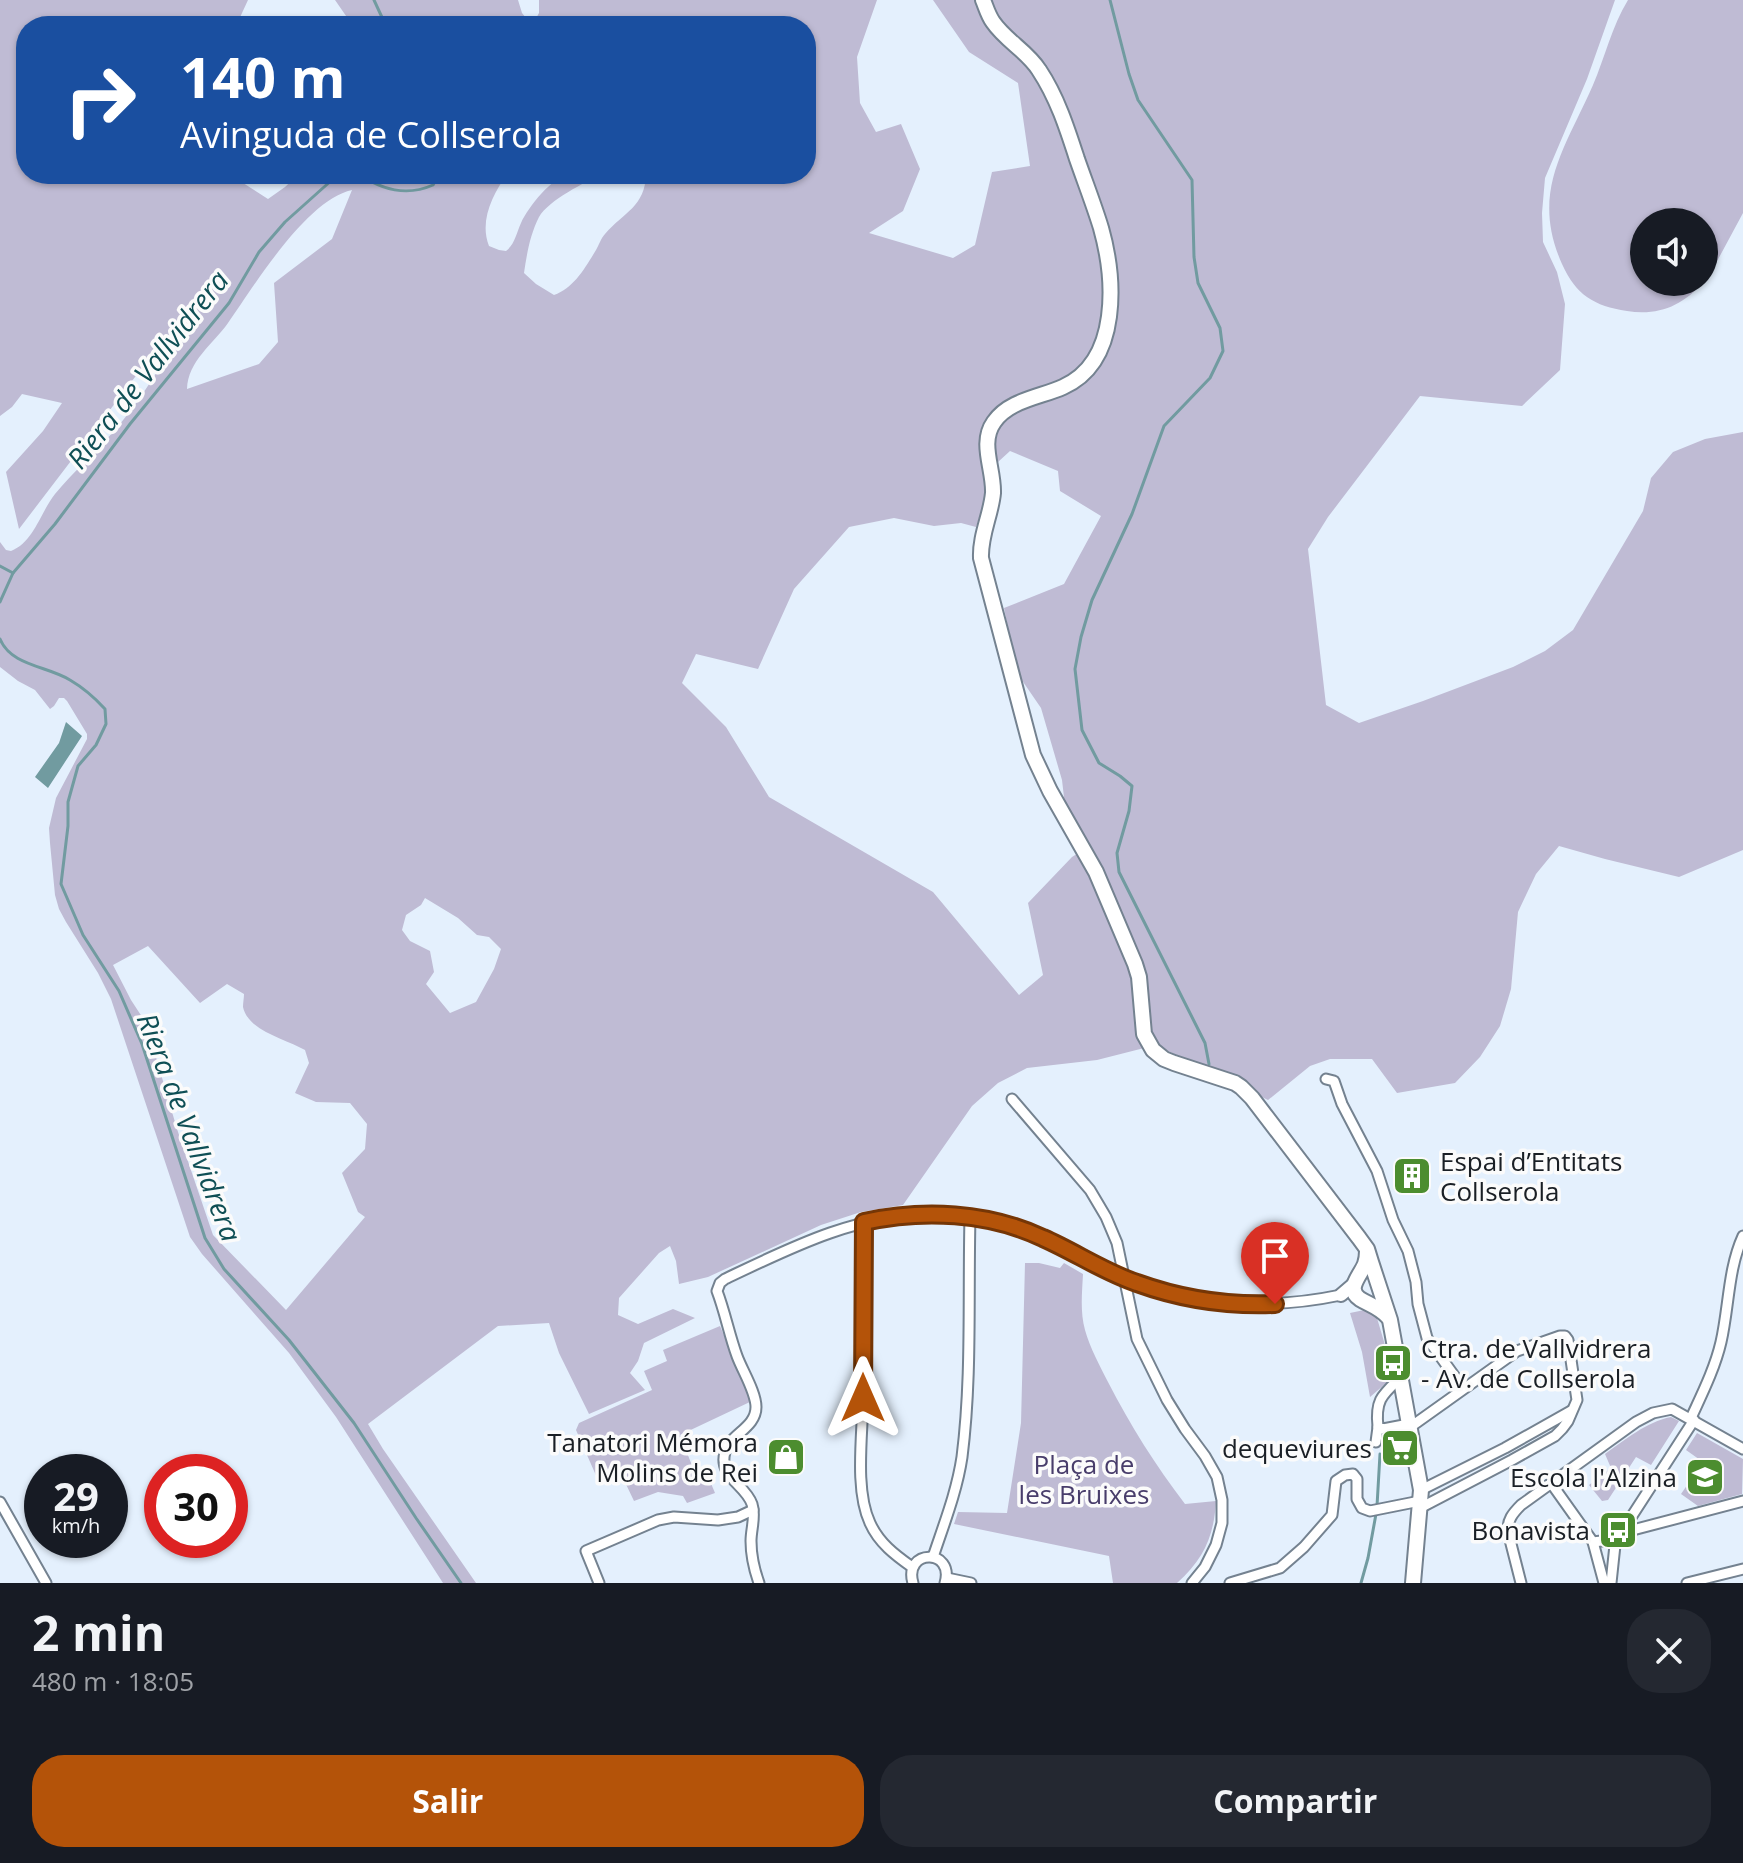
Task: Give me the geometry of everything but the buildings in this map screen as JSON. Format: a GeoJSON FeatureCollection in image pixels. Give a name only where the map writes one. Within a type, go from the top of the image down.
{"type":"FeatureCollection","features":[{"type":"Feature","properties":{"kind":"main road"},"geometry":{"type":"LineString","coordinates":[[983,0],[993,23],[1034,62],[1061,112],[1101,229],[1108,262],[1111,305],[1102,344],[1083,373],[1064,387],[1005,410],[990,429],[987,447],[993,496],[982,540],[982,567],[1033,755],[1096,872],[1135,964],[1143,1026],[1153,1050],[1164,1059],[1235,1083],[1252,1098],[1367,1249],[1390,1320],[1420,1500],[1413,1583]]}},
{"type":"Feature","properties":{"kind":"main road"},"geometry":{"type":"LineString","coordinates":[[1367,1249],[1366,1263],[1356,1281],[1355,1294],[1381,1310],[1390,1320]]}},
{"type":"Feature","properties":{"kind":"main road"},"geometry":{"type":"LineString","coordinates":[[1356,1281],[1367,1276],[1374,1278],[1378,1286],[1374,1297],[1362,1300]]}},
{"type":"Feature","properties":{"kind":"street"},"geometry":{"type":"LineString","coordinates":[[1326,1079],[1334,1081],[1342,1104],[1382,1184],[1393,1220],[1413,1265],[1418,1304],[1427,1338],[1463,1388]]}},
{"type":"Feature","properties":{"kind":"street"},"geometry":{"type":"LineString","coordinates":[[1012,1099],[1090,1190],[1106,1217],[1117,1243],[1137,1339],[1167,1400],[1217,1477],[1222,1500],[1222,1523],[1216,1545],[1205,1567],[1192,1583]]}},
{"type":"Feature","properties":{"kind":"street"},"geometry":{"type":"LineString","coordinates":[[759,1583],[752,1558],[753,1510],[748,1497],[730,1478],[725,1464],[727,1447],[750,1424],[756,1413],[755,1398],[736,1354],[717,1287],[725,1279],[827,1233],[891,1217],[942,1214],[1002,1223],[1033,1233],[1123,1278],[1179,1295],[1232,1304],[1275,1304],[1341,1295],[1362,1300]]}},
{"type":"Feature","properties":{"kind":"street"},"geometry":{"type":"LineString","coordinates":[[933,1557],[951,1503],[961,1459],[967,1394],[970,1217]]}},
{"type":"Feature","properties":{"kind":"street"},"geometry":{"type":"LineString","coordinates":[[864,1222],[863,1495],[869,1522],[880,1541],[912,1567]]}},
{"type":"Feature","properties":{"kind":"street"},"geometry":{"type":"LineString","coordinates":[[1611,1583],[1615,1545],[1619,1536],[1692,1419],[1705,1386],[1721,1342],[1734,1262],[1743,1236]]}},
{"type":"Feature","properties":{"kind":"street"},"geometry":{"type":"LineString","coordinates":[[1341,1295],[1356,1281]]}},
{"type":"Feature","properties":{"kind":"street"},"geometry":{"type":"LineString","coordinates":[[1230,1583],[1280,1568],[1304,1547],[1332,1515],[1336,1481],[1345,1475],[1353,1474],[1357,1479],[1357,1499],[1362,1508],[1370,1511],[1382,1509],[1420,1500],[1488,1472],[1555,1436],[1568,1421],[1577,1393],[1568,1340],[1565,1336],[1517,1351],[1409,1426],[1378,1427]]}},
{"type":"Feature","properties":{"kind":"street"},"geometry":{"type":"LineString","coordinates":[[1376,1442],[1379,1399],[1400,1378]]}},
{"type":"Feature","properties":{"kind":"street"},"geometry":{"type":"LineString","coordinates":[[1420,1500],[1482,1460],[1574,1408]]}},
{"type":"Feature","properties":{"kind":"street"},"geometry":{"type":"LineString","coordinates":[[1521,1583],[1508,1532],[1512,1515],[1521,1505],[1636,1422],[1653,1413],[1672,1409],[1743,1449]]}},
{"type":"Feature","properties":{"kind":"street"},"geometry":{"type":"LineString","coordinates":[[1552,1423],[1555,1436]]}},
{"type":"Feature","properties":{"kind":"street"},"geometry":{"type":"LineString","coordinates":[[1482,1460],[1488,1472]]}},
{"type":"Feature","properties":{"kind":"street"},"geometry":{"type":"LineString","coordinates":[[1551,1483],[1593,1542],[1604,1583]]}},
{"type":"Feature","properties":{"kind":"street"},"geometry":{"type":"LineString","coordinates":[[1593,1542],[1610,1540],[1629,1531],[1743,1501]]}},
{"type":"Feature","properties":{"kind":"street"},"geometry":{"type":"LineString","coordinates":[[0,1502],[46,1583]]}},
{"type":"Feature","properties":{"kind":"street"},"geometry":{"type":"LineString","coordinates":[[599,1583],[586,1551],[658,1520],[674,1517],[718,1520],[738,1517],[753,1510]]}},
{"type":"Feature","properties":{"kind":"street"},"geometry":{"type":"LineString","coordinates":[[913,1583],[910,1575],[912,1567],[921,1558],[933,1557],[945,1567],[946,1580],[971,1583]]}},
{"type":"Feature","properties":{"kind":"street"},"geometry":{"type":"LineString","coordinates":[[1687,1583],[1743,1569]]}},
{"type":"Feature","properties":{"kind":"green space"},"geometry":{"type":"Polygon","coordinates":[[[0,0],[248,0],[241,16],[16,16],[16,184],[245,184],[268,199],[288,184],[501,184],[487,218],[486,237],[489,246],[506,251],[529,209],[552,184],[583,184],[544,211],[529,244],[524,273],[554,295],[573,282],[588,264],[612,226],[638,202],[645,184],[816,184],[816,16],[537,16],[539,0],[877,0],[857,57],[860,103],[876,132],[901,124],[920,169],[903,211],[869,233],[953,258],[975,245],[992,172],[1030,166],[1018,83],[969,52],[933,0],[1615,0],[1587,79],[1545,178],[1543,242],[1557,272],[1565,304],[1560,370],[1522,406],[1420,396],[1328,517],[1308,549],[1326,705],[1359,723],[1513,667],[1545,651],[1573,630],[1643,511],[1651,478],[1673,452],[1705,439],[1743,432],[1743,850],[1679,877],[1559,846],[1536,874],[1518,912],[1511,989],[1500,1026],[1480,1057],[1455,1083],[1397,1093],[1372,1059],[1330,1059],[1310,1066],[1268,1100],[1156,1045],[1097,1060],[1027,1068],[998,1083],[972,1106],[903,1205],[861,1212],[821,1225],[708,1277],[679,1284],[670,1246],[659,1253],[619,1298],[618,1315],[638,1324],[673,1309],[695,1318],[644,1343],[630,1373],[645,1390],[589,1414],[559,1353],[549,1323],[498,1326],[368,1424],[476,1583],[443,1583],[336,1417],[289,1353],[190,1237],[111,999],[59,909],[55,895],[49,828],[56,798],[87,734],[64,698],[59,698],[50,709],[35,690],[0,667],[0,542],[11,551],[25,541],[55,494],[129,412],[170,350],[167,344],[161,343],[19,529],[6,472],[43,431],[62,403],[22,394],[0,416],[0,0]],[[352,190],[317,210],[282,246],[228,323],[196,361],[187,389],[259,364],[278,342],[274,283],[332,239],[352,190]],[[1010,451],[998,462],[976,527],[961,523],[934,526],[894,518],[849,527],[794,589],[758,669],[696,654],[682,683],[726,727],[769,797],[933,892],[1019,995],[1043,975],[1028,903],[1072,857],[1088,847],[1065,806],[1062,780],[1041,708],[1017,673],[1004,608],[1064,584],[1101,516],[1060,491],[1058,471],[1010,451]],[[425,898],[421,905],[406,915],[402,930],[410,941],[430,951],[434,972],[426,984],[450,1013],[476,1002],[501,949],[489,937],[477,935],[458,918],[425,898]],[[148,946],[113,965],[146,1023],[213,1235],[286,1310],[365,1217],[358,1212],[342,1173],[365,1149],[367,1124],[350,1103],[316,1102],[295,1093],[309,1063],[305,1050],[252,1022],[243,1007],[244,994],[227,984],[200,1003],[148,946]]]}},
{"type":"Feature","properties":{"kind":"green space"},"geometry":{"type":"Polygon","coordinates":[[[335,0],[518,0],[524,16],[346,16],[335,0]]]}},
{"type":"Feature","properties":{"kind":"green space"},"geometry":{"type":"Polygon","coordinates":[[[1628,0],[1743,0],[1743,213],[1718,259],[1718,208],[1630,208],[1630,296],[1688,296],[1669,307],[1649,312],[1605,306],[1580,291],[1562,264],[1549,215],[1550,193],[1562,151],[1593,85],[1628,0]]]}},
{"type":"Feature","properties":{"kind":"green space","name":"Plaça de les Bruixes"},"geometry":{"type":"Polygon","coordinates":[[[1025,1263],[1060,1268],[1064,1263],[1083,1274],[1082,1309],[1087,1337],[1134,1429],[1185,1504],[1216,1501],[1206,1546],[1177,1583],[1113,1583],[1109,1556],[954,1524],[958,1512],[1007,1513],[1021,1423],[1025,1263]]]}},
{"type":"Feature","properties":{"kind":"green space"},"geometry":{"type":"Polygon","coordinates":[[[1374,1308],[1392,1378],[1370,1397],[1362,1352],[1350,1313],[1374,1308]]]}},
{"type":"Feature","properties":{"kind":"green space"},"geometry":{"type":"Polygon","coordinates":[[[720,1326],[752,1401],[680,1435],[693,1468],[707,1474],[715,1493],[687,1503],[683,1496],[658,1492],[634,1501],[623,1478],[606,1483],[598,1480],[576,1430],[579,1423],[652,1390],[644,1371],[667,1361],[663,1350],[720,1326]]]}},
{"type":"Feature","properties":{"kind":"green space"},"geometry":{"type":"Polygon","coordinates":[[[1671,1417],[1679,1421],[1651,1465],[1636,1457],[1608,1500],[1602,1501],[1589,1485],[1611,1468],[1605,1454],[1644,1427],[1671,1417]]]}},
{"type":"Feature","properties":{"kind":"green space","name":"Escola l'Alzina"},"geometry":{"type":"Polygon","coordinates":[[[1697,1433],[1743,1459],[1742,1494],[1698,1506],[1681,1494],[1703,1462],[1686,1450],[1697,1433]]]}},
{"type":"Feature","properties":{"kind":"shaded area"},"geometry":{"type":"Polygon","coordinates":[[[66,722],[82,736],[48,788],[35,777],[59,743],[66,722]]]}},
{"type":"Feature","properties":{"kind":"waterway","name":"Riera de Vallvidrera"},"geometry":{"type":"LineString","coordinates":[[374,0],[381,16]]}},
{"type":"Feature","properties":{"kind":"waterway"},"geometry":{"type":"LineString","coordinates":[[1110,0],[1138,100],[1192,180],[1194,257],[1198,283],[1220,328],[1223,351],[1210,378],[1164,426],[1132,514],[1092,600],[1075,669],[1082,730],[1099,763],[1132,786],[1129,811],[1117,853],[1119,872],[1205,1043],[1209,1064]]}},
{"type":"Feature","properties":{"kind":"waterway","name":"Riera de Vallvidrera"},"geometry":{"type":"LineString","coordinates":[[0,602],[13,573],[229,303],[259,252],[285,222],[327,184]]}},
{"type":"Feature","properties":{"kind":"waterway","name":"Riera de Vallvidrera"},"geometry":{"type":"LineString","coordinates":[[376,184],[404,191],[423,189],[434,184]]}},
{"type":"Feature","properties":{"kind":"waterway"},"geometry":{"type":"LineString","coordinates":[[0,566],[13,573]]}},
{"type":"Feature","properties":{"kind":"waterway","name":"Riera de Vallvidrera"},"geometry":{"type":"LineString","coordinates":[[0,639],[12,655],[70,680],[105,709],[106,724],[96,745],[78,766],[68,802],[61,884],[83,935],[119,991],[142,1044],[205,1238],[224,1269],[289,1340],[354,1423],[461,1583]]}},
{"type":"Feature","properties":{"kind":"waterway"},"geometry":{"type":"LineString","coordinates":[[1377,1506],[1380,1454]]}},
{"type":"Feature","properties":{"kind":"waterway"},"geometry":{"type":"LineString","coordinates":[[1361,1583],[1376,1514]]}},
{"type":"Feature","properties":{"kind":"place","name":"Espai d’Entitats Collserola"},"geometry":{"type":"Point","coordinates":[1412,1176]}},
{"type":"Feature","properties":{"kind":"place","name":"Ctra. de Vallvidrera - Av. de Collserola"},"geometry":{"type":"Point","coordinates":[1393,1363]}},
{"type":"Feature","properties":{"kind":"place","name":"dequeviures"},"geometry":{"type":"Point","coordinates":[1400,1448]}},
{"type":"Feature","properties":{"kind":"place","name":"Tanatori Mémora Molins de Rei"},"geometry":{"type":"Point","coordinates":[786,1457]}},
{"type":"Feature","properties":{"kind":"place","name":"Escola l'Alzina"},"geometry":{"type":"Point","coordinates":[1705,1477]}},
{"type":"Feature","properties":{"kind":"place","name":"Bonavista"},"geometry":{"type":"Point","coordinates":[1618,1530]}},
{"type":"Feature","properties":{"kind":"route"},"geometry":{"type":"LineString","coordinates":[[863,1398],[864,1222],[932,1214],[1002,1223],[1045,1238],[1139,1284],[1232,1304],[1275,1304]]}}]}
